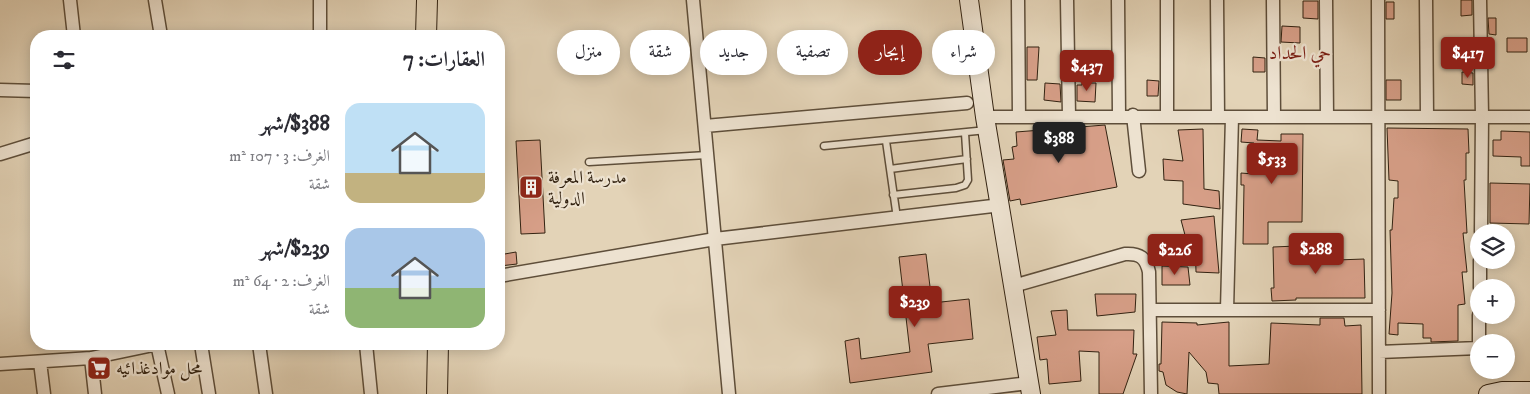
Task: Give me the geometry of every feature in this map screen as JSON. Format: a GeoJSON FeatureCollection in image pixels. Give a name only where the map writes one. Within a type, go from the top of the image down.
{"type":"FeatureCollection","features":[{"type":"Feature","properties":{"kind":"main road"},"geometry":{"type":"LineString","coordinates":[[426,0],[426,30]]}},
{"type":"Feature","properties":{"kind":"main road"},"geometry":{"type":"LineString","coordinates":[[439,0],[439,30]]}},
{"type":"Feature","properties":{"kind":"main road"},"geometry":{"type":"LineString","coordinates":[[437,394],[438,350]]}},
{"type":"Feature","properties":{"kind":"main road"},"geometry":{"type":"LineString","coordinates":[[447,350],[447,394]]}},
{"type":"Feature","properties":{"kind":"street"},"geometry":{"type":"LineString","coordinates":[[70,0],[73,30]]}},
{"type":"Feature","properties":{"kind":"street"},"geometry":{"type":"LineString","coordinates":[[155,0],[160,30]]}},
{"type":"Feature","properties":{"kind":"street"},"geometry":{"type":"LineString","coordinates":[[320,0],[320,30]]}},
{"type":"Feature","properties":{"kind":"street"},"geometry":{"type":"LineString","coordinates":[[693,0],[729,394]]}},
{"type":"Feature","properties":{"kind":"street"},"geometry":{"type":"LineString","coordinates":[[938,394],[1030,389],[986,124],[969,0]]}},
{"type":"Feature","properties":{"kind":"street"},"geometry":{"type":"LineString","coordinates":[[1018,0],[1018,117]]}},
{"type":"Feature","properties":{"kind":"street"},"geometry":{"type":"LineString","coordinates":[[1067,0],[1069,116]]}},
{"type":"Feature","properties":{"kind":"street"},"geometry":{"type":"LineString","coordinates":[[1118,0],[1119,115]]}},
{"type":"Feature","properties":{"kind":"street"},"geometry":{"type":"LineString","coordinates":[[1167,0],[1167,116]]}},
{"type":"Feature","properties":{"kind":"street"},"geometry":{"type":"LineString","coordinates":[[1218,0],[1218,117]]}},
{"type":"Feature","properties":{"kind":"street"},"geometry":{"type":"LineString","coordinates":[[1273,0],[1274,117]]}},
{"type":"Feature","properties":{"kind":"street"},"geometry":{"type":"LineString","coordinates":[[1326,0],[1327,117]]}},
{"type":"Feature","properties":{"kind":"street"},"geometry":{"type":"LineString","coordinates":[[1378,0],[1380,116],[1379,394]]}},
{"type":"Feature","properties":{"kind":"street"},"geometry":{"type":"LineString","coordinates":[[1426,0],[1427,116]]}},
{"type":"Feature","properties":{"kind":"street"},"geometry":{"type":"LineString","coordinates":[[1480,0],[1481,224]]}},
{"type":"Feature","properties":{"kind":"street"},"geometry":{"type":"LineString","coordinates":[[0,90],[30,91]]}},
{"type":"Feature","properties":{"kind":"street"},"geometry":{"type":"LineString","coordinates":[[705,126],[967,103]]}},
{"type":"Feature","properties":{"kind":"street"},"geometry":{"type":"LineString","coordinates":[[986,124],[1018,117],[1119,115],[1218,117],[1530,117]]}},
{"type":"Feature","properties":{"kind":"street"},"geometry":{"type":"LineString","coordinates":[[1133,115],[1139,171]]}},
{"type":"Feature","properties":{"kind":"street"},"geometry":{"type":"LineString","coordinates":[[1227,310],[1232,117]]}},
{"type":"Feature","properties":{"kind":"street"},"geometry":{"type":"LineString","coordinates":[[0,154],[30,146]]}},
{"type":"Feature","properties":{"kind":"street"},"geometry":{"type":"LineString","coordinates":[[505,275],[715,239],[1000,205]]}},
{"type":"Feature","properties":{"kind":"street"},"geometry":{"type":"LineString","coordinates":[[1013,286],[1134,253],[1142,257],[1147,262],[1152,394]]}},
{"type":"Feature","properties":{"kind":"street"},"geometry":{"type":"LineString","coordinates":[[1150,310],[1379,310]]}},
{"type":"Feature","properties":{"kind":"street"},"geometry":{"type":"LineString","coordinates":[[1379,352],[1470,348]]}},
{"type":"Feature","properties":{"kind":"street"},"geometry":{"type":"LineString","coordinates":[[0,364],[90,358],[129,350]]}},
{"type":"Feature","properties":{"kind":"street"},"geometry":{"type":"LineString","coordinates":[[159,350],[168,394]]}},
{"type":"Feature","properties":{"kind":"street"},"geometry":{"type":"LineString","coordinates":[[202,350],[209,394]]}},
{"type":"Feature","properties":{"kind":"street"},"geometry":{"type":"LineString","coordinates":[[260,350],[266,394]]}},
{"type":"Feature","properties":{"kind":"street"},"geometry":{"type":"LineString","coordinates":[[367,350],[371,394]]}},
{"type":"Feature","properties":{"kind":"street"},"geometry":{"type":"LineString","coordinates":[[90,358],[95,394]]}},
{"type":"Feature","properties":{"kind":"street"},"geometry":{"type":"LineString","coordinates":[[40,362],[44,394]]}},
{"type":"Feature","properties":{"kind":"street"},"geometry":{"type":"LineString","coordinates":[[1488,394],[1502,391],[1530,391]]}},
{"type":"Feature","properties":{"kind":"lane"},"geometry":{"type":"LineString","coordinates":[[824,146],[965,133],[986,124]]}},
{"type":"Feature","properties":{"kind":"lane"},"geometry":{"type":"LineString","coordinates":[[893,195],[956,188],[966,185],[968,180],[968,159],[965,133]]}},
{"type":"Feature","properties":{"kind":"lane"},"geometry":{"type":"LineString","coordinates":[[886,141],[897,218]]}},
{"type":"Feature","properties":{"kind":"lane"},"geometry":{"type":"LineString","coordinates":[[589,162],[707,155]]}},
{"type":"Feature","properties":{"kind":"lane"},"geometry":{"type":"LineString","coordinates":[[890,169],[968,159]]}},
{"type":"Feature","properties":{"kind":"building"},"geometry":{"type":"Polygon","coordinates":[[[1461,0],[1472,0],[1472,15],[1461,16],[1461,0]]]}},
{"type":"Feature","properties":{"kind":"building"},"geometry":{"type":"Polygon","coordinates":[[[1303,1],[1318,1],[1318,19],[1303,18],[1303,1]]]}},
{"type":"Feature","properties":{"kind":"building"},"geometry":{"type":"Polygon","coordinates":[[[1386,2],[1394,2],[1394,19],[1386,19],[1386,2]]]}},
{"type":"Feature","properties":{"kind":"building"},"geometry":{"type":"Polygon","coordinates":[[[1488,18],[1496,18],[1496,35],[1489,34],[1488,18]]]}},
{"type":"Feature","properties":{"kind":"building"},"geometry":{"type":"Polygon","coordinates":[[[1282,26],[1300,27],[1300,43],[1281,42],[1282,26]]]}},
{"type":"Feature","properties":{"kind":"building"},"geometry":{"type":"Polygon","coordinates":[[[1507,38],[1527,38],[1527,52],[1507,52],[1507,38]]]}},
{"type":"Feature","properties":{"kind":"building"},"geometry":{"type":"Polygon","coordinates":[[[1027,47],[1039,47],[1037,80],[1027,80],[1027,47]]]}},
{"type":"Feature","properties":{"kind":"building"},"geometry":{"type":"Polygon","coordinates":[[[1253,57],[1265,58],[1265,72],[1253,72],[1253,57]]]}},
{"type":"Feature","properties":{"kind":"building"},"geometry":{"type":"Polygon","coordinates":[[[1462,72],[1473,73],[1473,85],[1462,84],[1462,72]]]}},
{"type":"Feature","properties":{"kind":"building"},"geometry":{"type":"Polygon","coordinates":[[[1147,80],[1159,81],[1158,96],[1147,96],[1147,80]]]}},
{"type":"Feature","properties":{"kind":"building"},"geometry":{"type":"Polygon","coordinates":[[[1386,80],[1401,80],[1401,100],[1386,100],[1386,80]]]}},
{"type":"Feature","properties":{"kind":"building"},"geometry":{"type":"Polygon","coordinates":[[[1045,83],[1060,84],[1061,102],[1044,100],[1045,83]]]}},
{"type":"Feature","properties":{"kind":"building"},"geometry":{"type":"Polygon","coordinates":[[[1082,83],[1096,83],[1095,102],[1077,101],[1077,85],[1082,85],[1082,83]]]}},
{"type":"Feature","properties":{"kind":"building"},"geometry":{"type":"Polygon","coordinates":[[[1105,125],[1117,187],[1021,205],[1020,199],[1010,201],[1003,160],[1014,159],[1012,147],[1017,146],[1016,132],[1105,125]]]}},
{"type":"Feature","properties":{"kind":"building"},"geometry":{"type":"Polygon","coordinates":[[[1387,128],[1468,129],[1469,153],[1466,153],[1466,180],[1464,180],[1467,233],[1463,233],[1467,272],[1462,272],[1465,304],[1458,305],[1458,341],[1431,342],[1431,338],[1423,338],[1423,324],[1398,323],[1398,335],[1389,334],[1392,293],[1390,230],[1392,230],[1394,198],[1398,198],[1398,181],[1389,180],[1387,128]]]}},
{"type":"Feature","properties":{"kind":"building"},"geometry":{"type":"Polygon","coordinates":[[[1203,129],[1204,189],[1219,191],[1220,209],[1183,204],[1183,181],[1164,180],[1163,159],[1183,161],[1178,130],[1203,129]]]}},
{"type":"Feature","properties":{"kind":"building"},"geometry":{"type":"Polygon","coordinates":[[[1242,129],[1258,130],[1257,140],[1281,141],[1281,134],[1303,134],[1302,222],[1268,222],[1268,244],[1243,244],[1244,185],[1241,185],[1241,173],[1253,174],[1254,143],[1241,142],[1242,129]]]}},
{"type":"Feature","properties":{"kind":"building"},"geometry":{"type":"Polygon","coordinates":[[[1501,131],[1530,132],[1530,166],[1521,166],[1521,157],[1493,156],[1493,140],[1501,140],[1501,131]]]}},
{"type":"Feature","properties":{"kind":"building","name":"مدرسة المعرفة الدولية"},"geometry":{"type":"Polygon","coordinates":[[[540,140],[545,233],[521,234],[516,141],[540,140]]]}},
{"type":"Feature","properties":{"kind":"building"},"geometry":{"type":"Polygon","coordinates":[[[1490,183],[1530,184],[1529,224],[1490,223],[1490,183]]]}},
{"type":"Feature","properties":{"kind":"building"},"geometry":{"type":"Polygon","coordinates":[[[1214,216],[1219,273],[1196,272],[1195,238],[1185,235],[1181,220],[1214,216]]]}},
{"type":"Feature","properties":{"kind":"building"},"geometry":{"type":"Polygon","coordinates":[[[1297,246],[1297,249],[1337,250],[1337,260],[1364,259],[1365,298],[1296,298],[1296,300],[1272,301],[1271,288],[1274,288],[1273,247],[1297,246]]]}},
{"type":"Feature","properties":{"kind":"building"},"geometry":{"type":"Polygon","coordinates":[[[516,252],[517,264],[505,265],[505,254],[516,252]]]}},
{"type":"Feature","properties":{"kind":"building"},"geometry":{"type":"Polygon","coordinates":[[[926,254],[932,303],[969,299],[973,339],[928,344],[932,372],[850,383],[845,341],[859,338],[861,359],[910,352],[899,257],[926,254]]]}},
{"type":"Feature","properties":{"kind":"building"},"geometry":{"type":"Polygon","coordinates":[[[1162,266],[1188,267],[1190,285],[1162,285],[1162,266]]]}},
{"type":"Feature","properties":{"kind":"building"},"geometry":{"type":"Polygon","coordinates":[[[1095,294],[1136,294],[1135,312],[1097,316],[1095,294]]]}},
{"type":"Feature","properties":{"kind":"building"},"geometry":{"type":"Polygon","coordinates":[[[1067,310],[1068,330],[1134,330],[1133,354],[1137,354],[1123,394],[1099,394],[1099,352],[1079,351],[1081,381],[1049,384],[1047,359],[1040,360],[1037,337],[1056,335],[1051,311],[1067,310]]]}},
{"type":"Feature","properties":{"kind":"building"},"geometry":{"type":"Polygon","coordinates":[[[1320,318],[1344,318],[1345,326],[1361,325],[1362,394],[1219,394],[1218,384],[1208,383],[1206,372],[1189,352],[1187,394],[1177,392],[1166,385],[1163,372],[1159,371],[1159,364],[1161,364],[1162,322],[1197,323],[1197,325],[1229,322],[1229,366],[1269,364],[1271,323],[1320,325],[1320,318]]]}},
{"type":"Feature","properties":{"kind":"place","name":"مدرسة المعرفة الدولية"},"geometry":{"type":"Point","coordinates":[531,187]}},
{"type":"Feature","properties":{"kind":"place","name":"محل موادغذائيه"},"geometry":{"type":"Point","coordinates":[99,368]}},
{"type":"Feature","properties":{"kind":"district","name":"حي الحداد"},"geometry":{"type":"Point","coordinates":[1300,52]}}]}
